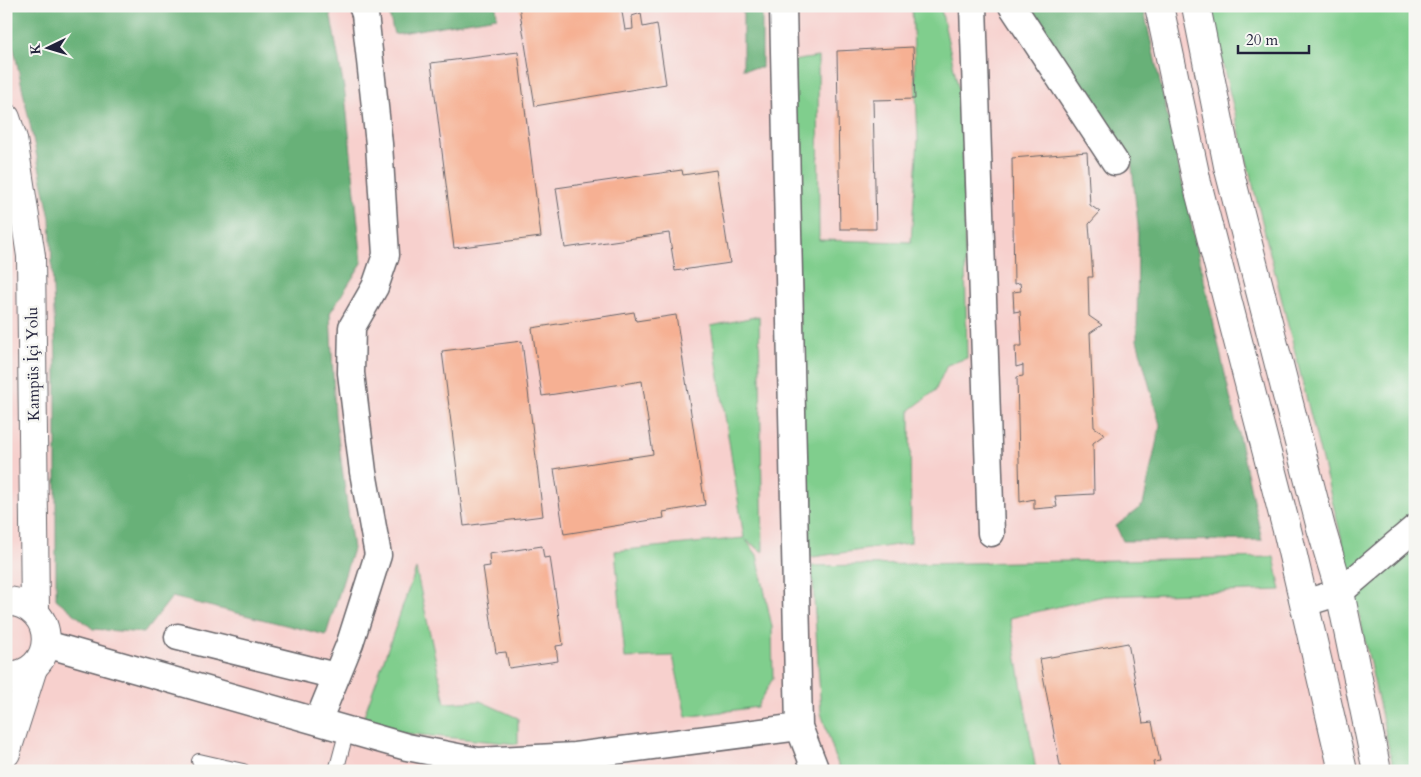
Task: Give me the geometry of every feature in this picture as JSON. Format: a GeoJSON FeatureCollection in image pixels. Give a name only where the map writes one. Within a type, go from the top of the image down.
{"type":"FeatureCollection","features":[{"type":"Feature","properties":{"kind":"street"},"geometry":{"type":"LineString","coordinates":[[318,721],[350,642],[378,555],[363,472],[351,373],[352,327],[375,287],[386,255],[379,144],[365,14],[362,6]]}},
{"type":"Feature","properties":{"kind":"street"},"geometry":{"type":"LineString","coordinates":[[783,6],[799,727],[816,771]]}},
{"type":"Feature","properties":{"kind":"street"},"geometry":{"type":"LineString","coordinates":[[973,6],[991,533]]}},
{"type":"Feature","properties":{"kind":"street"},"geometry":{"type":"LineString","coordinates":[[1012,6],[1115,162]]}},
{"type":"Feature","properties":{"kind":"street"},"geometry":{"type":"LineString","coordinates":[[1159,6],[1197,183],[1288,534],[1343,771]]}},
{"type":"Feature","properties":{"kind":"street"},"geometry":{"type":"LineString","coordinates":[[1196,6],[1228,166],[1321,528],[1340,592],[1377,771]]}},
{"type":"Feature","properties":{"kind":"street","name":"Kampüs İçi Yolu"},"geometry":{"type":"LineString","coordinates":[[6,118],[13,139],[31,256],[34,611]]}},
{"type":"Feature","properties":{"kind":"street"},"geometry":{"type":"LineString","coordinates":[[1304,603],[1340,592],[1415,528]]}},
{"type":"Feature","properties":{"kind":"street"},"geometry":{"type":"LineString","coordinates":[[6,601],[21,603],[34,611],[42,621],[46,632],[46,644],[43,653],[33,668],[24,674],[6,676]]}},
{"type":"Feature","properties":{"kind":"street"},"geometry":{"type":"LineString","coordinates":[[178,637],[336,676]]}},
{"type":"Feature","properties":{"kind":"street"},"geometry":{"type":"LineString","coordinates":[[46,644],[478,766],[575,756],[799,727]]}},
{"type":"Feature","properties":{"kind":"street"},"geometry":{"type":"LineString","coordinates":[[6,753],[33,668]]}},
{"type":"Feature","properties":{"kind":"lane"},"geometry":{"type":"LineString","coordinates":[[336,771],[347,730]]}},
{"type":"Feature","properties":{"kind":"lane"},"geometry":{"type":"LineString","coordinates":[[199,761],[243,771]]}},
{"type":"Feature","properties":{"kind":"shaded area"},"geometry":{"type":"Polygon","coordinates":[[[6,6],[1415,6],[1415,771],[6,771],[6,6]]]}},
{"type":"Feature","properties":{"kind":"green space"},"geometry":{"type":"Polygon","coordinates":[[[6,6],[329,6],[345,94],[362,263],[330,313],[335,415],[353,549],[326,635],[172,597],[144,633],[93,629],[56,599],[56,360],[50,218],[14,49],[6,35],[6,6]]]}},
{"type":"Feature","properties":{"kind":"green space"},"geometry":{"type":"Polygon","coordinates":[[[387,6],[496,6],[497,17],[394,34],[387,6]]]}},
{"type":"Feature","properties":{"kind":"green space"},"geometry":{"type":"Polygon","coordinates":[[[743,6],[762,6],[762,68],[743,69],[743,6]]]}},
{"type":"Feature","properties":{"kind":"green space"},"geometry":{"type":"Polygon","coordinates":[[[912,6],[934,6],[941,9],[962,105],[967,358],[947,365],[935,391],[910,410],[911,543],[806,558],[792,61],[818,57],[819,240],[911,242],[918,139],[912,6]]]}},
{"type":"Feature","properties":{"kind":"green space"},"geometry":{"type":"Polygon","coordinates":[[[1026,6],[1143,6],[1262,540],[1123,541],[1116,526],[1143,505],[1160,425],[1137,340],[1138,225],[1131,158],[1026,6]]]}},
{"type":"Feature","properties":{"kind":"green space"},"geometry":{"type":"Polygon","coordinates":[[[1208,6],[1415,6],[1415,771],[1394,771],[1347,560],[1208,6]]]}},
{"type":"Feature","properties":{"kind":"green space"},"geometry":{"type":"Polygon","coordinates":[[[759,316],[763,552],[746,540],[757,555],[772,627],[773,678],[757,707],[686,717],[673,656],[625,658],[615,551],[744,538],[711,326],[759,316]]]}},
{"type":"Feature","properties":{"kind":"green space"},"geometry":{"type":"Polygon","coordinates":[[[1274,557],[1281,590],[1104,596],[1010,618],[1036,771],[840,771],[821,713],[812,566],[1274,557]]]}},
{"type":"Feature","properties":{"kind":"green space"},"geometry":{"type":"Polygon","coordinates":[[[416,569],[445,703],[480,701],[518,718],[518,744],[388,732],[361,724],[416,569]]]}},
{"type":"Feature","properties":{"kind":"building"},"geometry":{"type":"Polygon","coordinates":[[[519,6],[621,6],[625,30],[633,29],[632,16],[641,13],[643,27],[657,24],[666,84],[535,106],[519,6]]]}},
{"type":"Feature","properties":{"kind":"building"},"geometry":{"type":"Polygon","coordinates":[[[913,47],[915,99],[873,100],[876,229],[840,229],[837,51],[913,47]]]}},
{"type":"Feature","properties":{"kind":"building"},"geometry":{"type":"Polygon","coordinates":[[[518,52],[541,237],[454,248],[431,63],[518,52]]]}},
{"type":"Feature","properties":{"kind":"building"},"geometry":{"type":"Polygon","coordinates":[[[1087,152],[1090,205],[1100,212],[1089,224],[1093,277],[1088,277],[1089,316],[1102,325],[1090,333],[1094,427],[1105,434],[1093,443],[1094,494],[1055,496],[1057,507],[1034,509],[1034,499],[1020,502],[1017,377],[1023,376],[1023,365],[1016,367],[1015,346],[1022,346],[1020,311],[1014,312],[1013,292],[1021,291],[1020,283],[1014,284],[1012,158],[1087,152]]]}},
{"type":"Feature","properties":{"kind":"building"},"geometry":{"type":"Polygon","coordinates":[[[682,170],[683,175],[716,170],[730,263],[675,271],[669,233],[565,248],[556,188],[682,170]]]}},
{"type":"Feature","properties":{"kind":"building"},"geometry":{"type":"Polygon","coordinates":[[[634,312],[636,321],[676,315],[705,505],[663,512],[664,518],[564,534],[554,469],[653,454],[642,381],[542,396],[532,328],[634,312]]]}},
{"type":"Feature","properties":{"kind":"building"},"geometry":{"type":"Polygon","coordinates":[[[522,341],[543,516],[464,526],[442,351],[522,341]]]}},
{"type":"Feature","properties":{"kind":"building"},"geometry":{"type":"Polygon","coordinates":[[[542,546],[544,558],[550,557],[563,645],[556,646],[558,661],[509,668],[506,652],[496,653],[483,567],[490,566],[489,554],[542,546]]]}},
{"type":"Feature","properties":{"kind":"building"},"geometry":{"type":"Polygon","coordinates":[[[1128,643],[1143,723],[1152,722],[1160,761],[1153,762],[1155,771],[1061,771],[1040,659],[1128,643]]]}}]}
